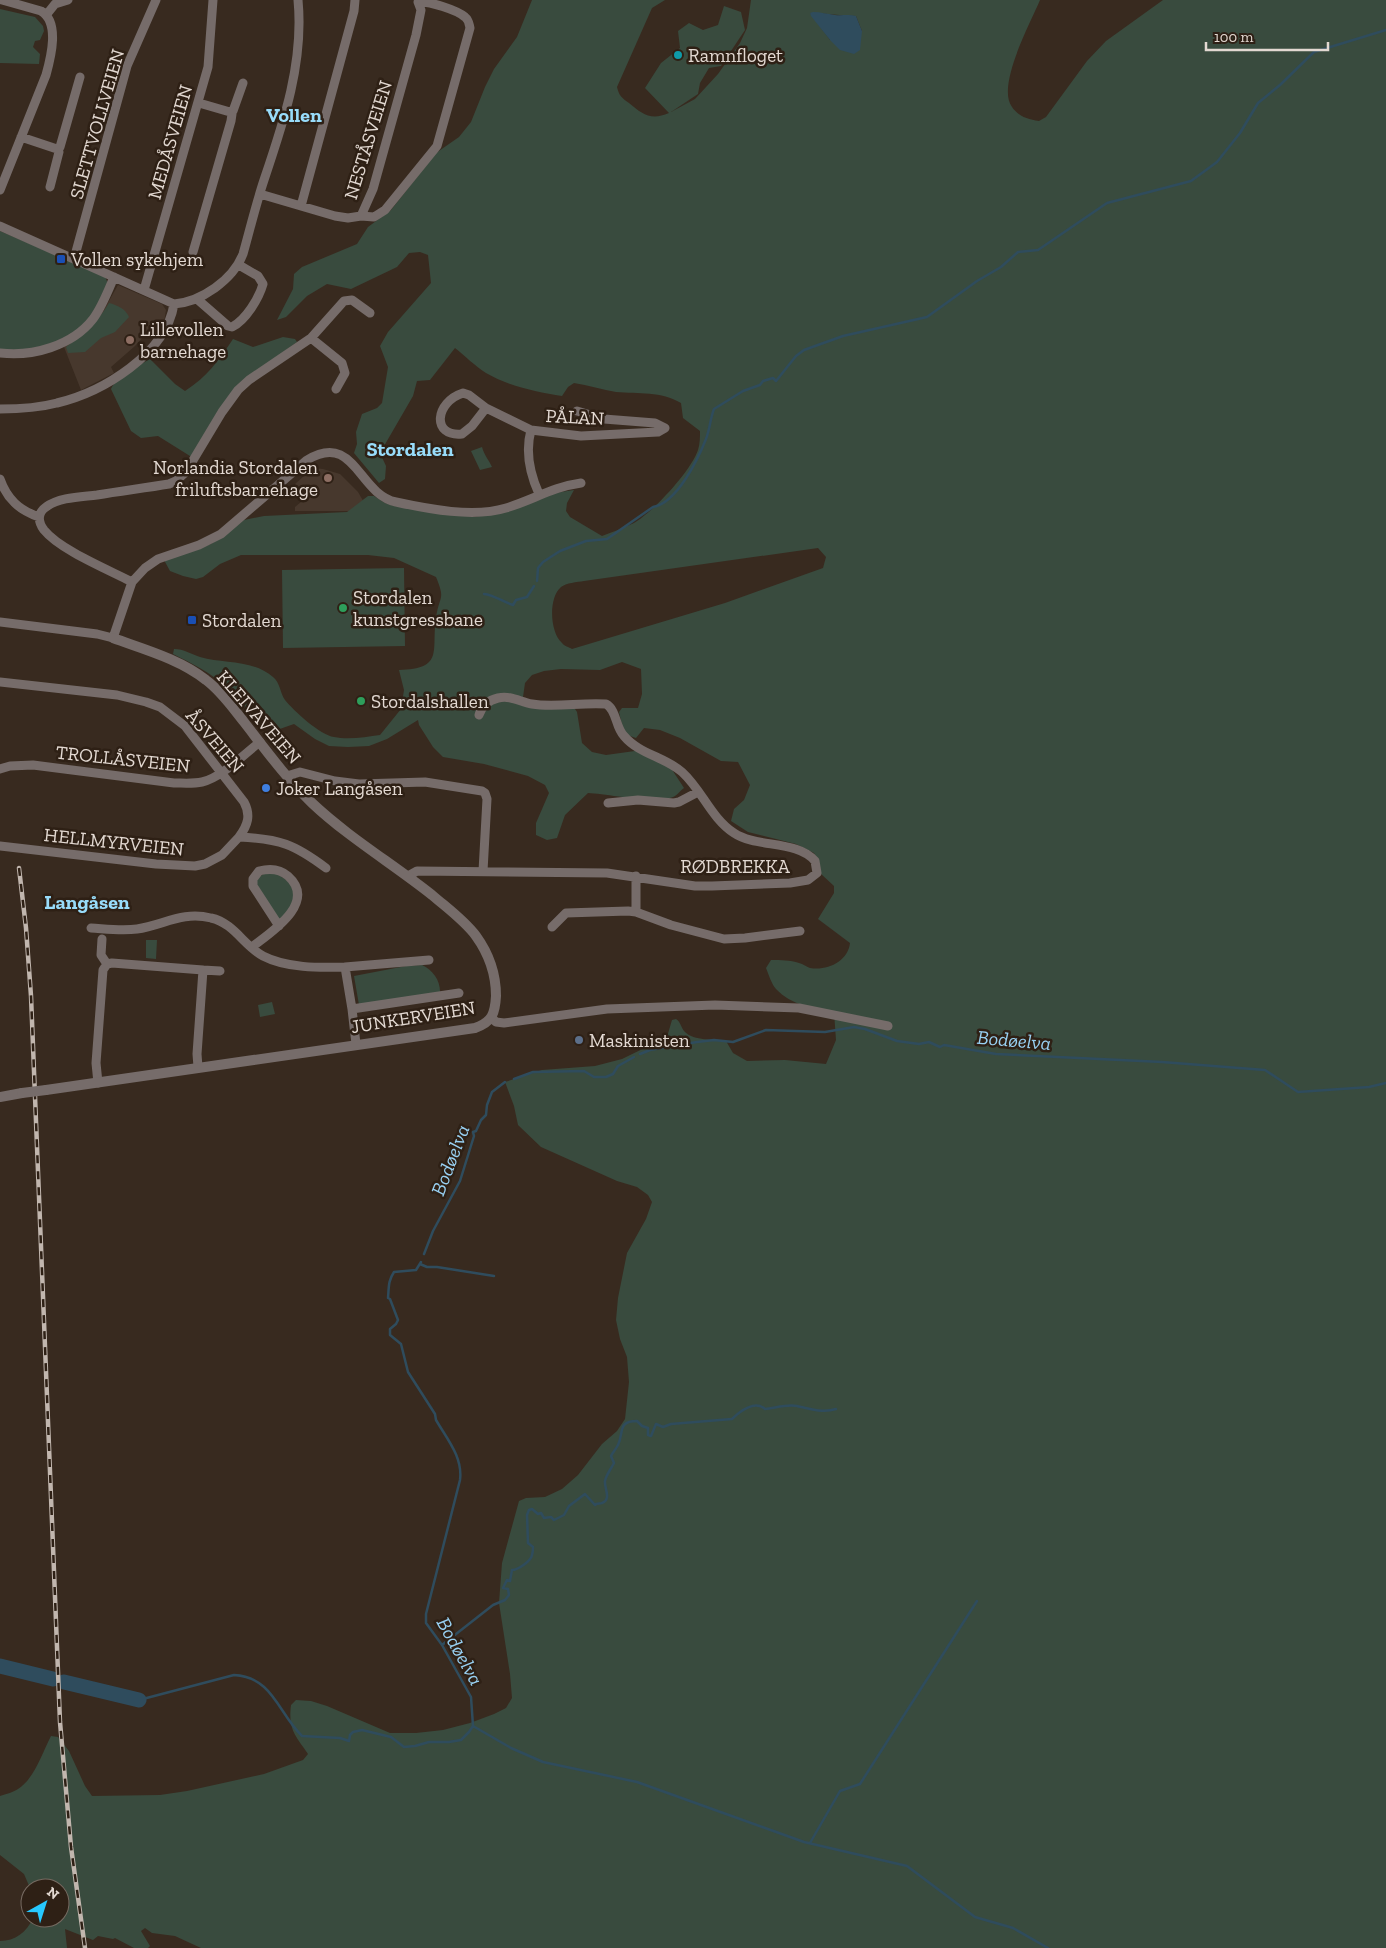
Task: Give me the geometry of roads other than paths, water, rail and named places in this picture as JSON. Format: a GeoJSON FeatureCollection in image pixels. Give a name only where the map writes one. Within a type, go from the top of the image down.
{"type":"FeatureCollection","features":[{"type":"Feature","properties":{"kind":"street"},"geometry":{"type":"LineString","coordinates":[[0,190],[49,64],[52,26],[47,14],[30,7],[2,0]]}},
{"type":"Feature","properties":{"kind":"street"},"geometry":{"type":"LineString","coordinates":[[47,14],[55,4],[68,0]]}},
{"type":"Feature","properties":{"kind":"street","name":"SLETTVOLLVEIEN"},"geometry":{"type":"LineString","coordinates":[[74,259],[127,66],[156,0]]}},
{"type":"Feature","properties":{"kind":"street","name":"MEDÅSVEIEN"},"geometry":{"type":"LineString","coordinates":[[144,290],[208,67],[213,0]]}},
{"type":"Feature","properties":{"kind":"street"},"geometry":{"type":"LineString","coordinates":[[0,226],[174,304],[197,299],[209,291],[239,265],[294,78],[299,36],[298,0]]}},
{"type":"Feature","properties":{"kind":"street"},"geometry":{"type":"LineString","coordinates":[[301,206],[354,11],[355,0]]}},
{"type":"Feature","properties":{"kind":"street"},"geometry":{"type":"LineString","coordinates":[[361,216],[374,217],[385,210],[436,146],[470,28],[465,16],[430,3],[417,1]]}},
{"type":"Feature","properties":{"kind":"street","name":"NESTÅSVEIEN"},"geometry":{"type":"LineString","coordinates":[[260,194],[341,217],[361,216],[373,189],[416,35],[421,10],[417,1]]}},
{"type":"Feature","properties":{"kind":"street"},"geometry":{"type":"LineString","coordinates":[[57,149],[60,147],[63,139],[80,76]]}},
{"type":"Feature","properties":{"kind":"street"},"geometry":{"type":"LineString","coordinates":[[230,112],[233,111],[242,83]]}},
{"type":"Feature","properties":{"kind":"street"},"geometry":{"type":"LineString","coordinates":[[199,103],[230,112]]}},
{"type":"Feature","properties":{"kind":"street"},"geometry":{"type":"LineString","coordinates":[[193,252],[231,121],[232,114],[230,112]]}},
{"type":"Feature","properties":{"kind":"street"},"geometry":{"type":"LineString","coordinates":[[21,137],[57,149]]}},
{"type":"Feature","properties":{"kind":"street"},"geometry":{"type":"LineString","coordinates":[[50,186],[59,152],[57,149]]}},
{"type":"Feature","properties":{"kind":"street"},"geometry":{"type":"LineString","coordinates":[[197,299],[228,326],[232,327],[240,322],[260,291],[262,284],[258,276],[239,265]]}},
{"type":"Feature","properties":{"kind":"street"},"geometry":{"type":"LineString","coordinates":[[0,353],[34,352],[54,346],[71,337],[92,320],[114,277]]}},
{"type":"Feature","properties":{"kind":"street"},"geometry":{"type":"LineString","coordinates":[[132,582],[60,544],[45,531],[39,522],[39,517],[45,507],[58,501],[169,484],[176,481],[186,472],[222,412],[238,390],[249,380],[311,338],[344,301],[352,300],[370,312]]}},
{"type":"Feature","properties":{"kind":"street"},"geometry":{"type":"LineString","coordinates":[[0,409],[23,409],[58,403],[89,393],[104,385],[137,362],[157,341],[170,321],[174,304]]}},
{"type":"Feature","properties":{"kind":"street"},"geometry":{"type":"LineString","coordinates":[[311,338],[342,363],[345,373],[336,389]]}},
{"type":"Feature","properties":{"kind":"street","name":"PÅLAN"},"geometry":{"type":"LineString","coordinates":[[486,408],[472,426],[462,434],[450,432],[442,425],[442,408],[455,395],[463,393],[486,408],[531,430],[582,436],[658,432],[665,428],[655,423],[604,419],[577,412]]}},
{"type":"Feature","properties":{"kind":"street"},"geometry":{"type":"LineString","coordinates":[[531,430],[528,446],[529,464],[539,494]]}},
{"type":"Feature","properties":{"kind":"street"},"geometry":{"type":"LineString","coordinates":[[112,638],[132,582],[145,568],[158,559],[199,545],[221,534],[307,460],[319,453],[332,452],[344,456],[354,464],[377,494],[390,501],[475,513],[503,509],[565,485],[581,483]]}},
{"type":"Feature","properties":{"kind":"street"},"geometry":{"type":"LineString","coordinates":[[0,479],[7,495],[14,503],[28,514],[39,517]]}},
{"type":"Feature","properties":{"kind":"street","name":"KLEIVAVEIEN"},"geometry":{"type":"LineString","coordinates":[[0,622],[97,634],[112,638],[175,662],[204,679],[223,696],[287,776],[312,803],[333,821],[408,876],[462,921],[482,944],[495,979],[496,999],[492,1018]]}},
{"type":"Feature","properties":{"kind":"street","name":"ÅSVEIEN"},"geometry":{"type":"LineString","coordinates":[[0,682],[117,695],[146,702],[160,708],[185,726],[238,793],[248,811],[246,826],[239,837]]}},
{"type":"Feature","properties":{"kind":"street","name":"RØDBREKKA"},"geometry":{"type":"LineString","coordinates":[[408,876],[417,871],[607,874],[712,886],[790,883],[808,880],[817,873],[815,861],[807,853],[745,838],[734,833],[724,825],[682,772],[673,765],[631,744],[620,732],[613,710],[606,704],[534,705],[513,698],[500,697],[487,702],[479,715]]}},
{"type":"Feature","properties":{"kind":"street","name":"TROLLÅSVEIEN"},"geometry":{"type":"LineString","coordinates":[[0,769],[10,766],[33,765],[174,783],[203,782],[222,772],[260,742]]}},
{"type":"Feature","properties":{"kind":"street"},"geometry":{"type":"LineString","coordinates":[[287,776],[300,772],[341,782],[359,784],[425,782],[482,791],[488,799],[483,871]]}},
{"type":"Feature","properties":{"kind":"street"},"geometry":{"type":"LineString","coordinates":[[608,803],[638,800],[674,803],[698,792]]}},
{"type":"Feature","properties":{"kind":"street"},"geometry":{"type":"LineString","coordinates":[[239,837],[260,838],[286,843],[326,868]]}},
{"type":"Feature","properties":{"kind":"street","name":"HELLMYRVEIEN"},"geometry":{"type":"LineString","coordinates":[[0,846],[156,864],[195,866],[214,860],[222,855],[239,837]]}},
{"type":"Feature","properties":{"kind":"street"},"geometry":{"type":"LineString","coordinates":[[252,948],[279,926],[292,914],[296,902],[293,882],[287,875],[278,870],[260,871],[253,879],[254,886],[279,926]]}},
{"type":"Feature","properties":{"kind":"street"},"geometry":{"type":"LineString","coordinates":[[636,876],[636,912]]}},
{"type":"Feature","properties":{"kind":"street"},"geometry":{"type":"LineString","coordinates":[[552,927],[562,915],[570,912],[636,912],[671,925],[724,939],[800,931]]}},
{"type":"Feature","properties":{"kind":"street"},"geometry":{"type":"LineString","coordinates":[[91,928],[137,929],[182,916],[197,916],[213,918],[225,924],[262,956],[297,965],[345,967],[429,960]]}},
{"type":"Feature","properties":{"kind":"street"},"geometry":{"type":"LineString","coordinates":[[102,939],[101,955],[107,964]]}},
{"type":"Feature","properties":{"kind":"street"},"geometry":{"type":"LineString","coordinates":[[98,1083],[96,1059],[103,970],[107,964],[220,971]]}},
{"type":"Feature","properties":{"kind":"street"},"geometry":{"type":"LineString","coordinates":[[345,967],[356,1044]]}},
{"type":"Feature","properties":{"kind":"street"},"geometry":{"type":"LineString","coordinates":[[198,1067],[197,1054],[203,970]]}},
{"type":"Feature","properties":{"kind":"street"},"geometry":{"type":"LineString","coordinates":[[352,1009],[459,993]]}},
{"type":"Feature","properties":{"kind":"street","name":"JUNKERVEIEN"},"geometry":{"type":"LineString","coordinates":[[0,1097],[475,1028],[485,1024],[492,1018],[496,1022],[504,1023],[607,1009],[710,1005],[765,1006],[799,1008],[888,1026]]}},
{"type":"Feature","properties":{"kind":"water"},"geometry":{"type":"Polygon","coordinates":[[[810,13],[856,16],[862,31],[860,50],[854,54],[840,50],[811,16],[810,13]]]}},
{"type":"Feature","properties":{"kind":"waterway"},"geometry":{"type":"LineString","coordinates":[[537,581],[538,568],[543,562],[560,551],[586,541],[607,539],[653,507],[662,504],[670,498],[686,479],[698,458],[714,409],[743,391],[760,385],[763,381],[773,378],[776,381],[796,356],[804,350],[843,336],[927,317],[977,281],[1001,267],[1018,252],[1038,250],[1107,203],[1191,181],[1217,162],[1240,133],[1258,103],[1280,85],[1314,52],[1386,30]]}},
{"type":"Feature","properties":{"kind":"waterway"},"geometry":{"type":"LineString","coordinates":[[484,594],[513,605],[516,600],[527,597],[534,586]]}},
{"type":"Feature","properties":{"kind":"waterway","name":"Bodøelva"},"geometry":{"type":"LineString","coordinates":[[640,1054],[650,1050],[697,1042],[714,1040],[733,1042],[766,1030],[825,1032],[854,1027],[865,1029],[897,1041],[919,1044],[929,1042],[940,1047],[944,1045],[996,1054],[1162,1062],[1265,1070],[1298,1092],[1369,1087],[1386,1083]]}},
{"type":"Feature","properties":{"kind":"waterway","name":"Bodøelva"},"geometry":{"type":"LineString","coordinates":[[514,1079],[533,1072],[584,1071],[594,1077],[606,1077],[613,1074],[618,1066],[634,1057]]}},
{"type":"Feature","properties":{"kind":"waterway","name":"Bodøelva"},"geometry":{"type":"LineString","coordinates":[[424,1254],[433,1231],[460,1181],[474,1136],[473,1132],[476,1131],[481,1120],[486,1115],[487,1105],[492,1092],[505,1082]]}},
{"type":"Feature","properties":{"kind":"waterway","name":"Bodøelva"},"geometry":{"type":"LineString","coordinates":[[139,1700],[234,1675],[247,1677],[258,1682],[266,1689],[302,1736],[340,1738],[349,1741],[350,1735],[353,1732],[362,1730],[391,1737],[404,1747],[429,1742],[461,1740],[473,1726],[471,1697],[442,1645],[426,1623],[426,1614],[460,1480],[459,1464],[453,1448],[436,1420],[435,1414],[408,1372],[401,1344],[390,1335],[390,1329],[398,1320],[388,1298],[391,1278],[394,1272],[416,1270],[421,1262]]}},
{"type":"Feature","properties":{"kind":"waterway"},"geometry":{"type":"LineString","coordinates":[[420,1264],[427,1267],[494,1276]]}},
{"type":"Feature","properties":{"kind":"waterway"},"geometry":{"type":"LineString","coordinates":[[442,1645],[493,1605],[505,1600],[509,1595],[508,1589],[503,1588],[507,1580],[510,1581],[512,1570],[527,1562],[533,1553],[533,1547],[528,1543],[527,1515],[529,1510],[532,1509],[538,1514],[541,1513],[544,1518],[551,1517],[554,1520],[564,1515],[569,1506],[585,1494],[595,1505],[607,1499],[605,1481],[614,1463],[611,1456],[620,1441],[622,1428],[626,1423],[637,1421],[642,1426],[648,1428],[648,1435],[651,1436],[656,1424],[663,1427],[671,1424],[732,1419],[743,1410],[752,1406],[765,1409],[789,1405],[821,1411],[836,1409]]}},
{"type":"Feature","properties":{"kind":"waterway"},"geometry":{"type":"LineString","coordinates":[[810,1843],[840,1791],[860,1784],[977,1601]]}},
{"type":"Feature","properties":{"kind":"waterway"},"geometry":{"type":"LineString","coordinates":[[0,1666],[53,1679]]}},
{"type":"Feature","properties":{"kind":"waterway"},"geometry":{"type":"LineString","coordinates":[[64,1682],[139,1700]]}},
{"type":"Feature","properties":{"kind":"waterway"},"geometry":{"type":"LineString","coordinates":[[473,1726],[511,1748],[543,1762],[637,1782],[804,1842],[907,1866],[975,1917],[1013,1928],[1048,1948]]}},
{"type":"Feature","properties":{"kind":"railway"},"geometry":{"type":"LineString","coordinates":[[19,868],[31,996],[60,1722],[71,1847],[85,1948]]}},
{"type":"Feature","properties":{"kind":"place","name":"Ramnfloget"},"geometry":{"type":"Point","coordinates":[678,55]}},
{"type":"Feature","properties":{"kind":"place","name":"Vollen sykehjem"},"geometry":{"type":"Point","coordinates":[61,259]}},
{"type":"Feature","properties":{"kind":"place","name":"Lillevollen barnehage"},"geometry":{"type":"Point","coordinates":[130,340]}},
{"type":"Feature","properties":{"kind":"place","name":"Norlandia Stordalen friluftsbarnehage"},"geometry":{"type":"Point","coordinates":[328,478]}},
{"type":"Feature","properties":{"kind":"place","name":"Stordalen kunstgressbane"},"geometry":{"type":"Point","coordinates":[343,608]}},
{"type":"Feature","properties":{"kind":"place","name":"Stordalen"},"geometry":{"type":"Point","coordinates":[192,620]}},
{"type":"Feature","properties":{"kind":"place","name":"Stordalshallen"},"geometry":{"type":"Point","coordinates":[361,701]}},
{"type":"Feature","properties":{"kind":"place","name":"Joker Langåsen"},"geometry":{"type":"Point","coordinates":[266,788]}},
{"type":"Feature","properties":{"kind":"place","name":"Maskinisten"},"geometry":{"type":"Point","coordinates":[579,1040]}},
{"type":"Feature","properties":{"kind":"district","name":"Vollen"},"geometry":{"type":"Point","coordinates":[294,115]}},
{"type":"Feature","properties":{"kind":"district","name":"Stordalen"},"geometry":{"type":"Point","coordinates":[410,449]}},
{"type":"Feature","properties":{"kind":"district","name":"Langåsen"},"geometry":{"type":"Point","coordinates":[87,902]}}]}
